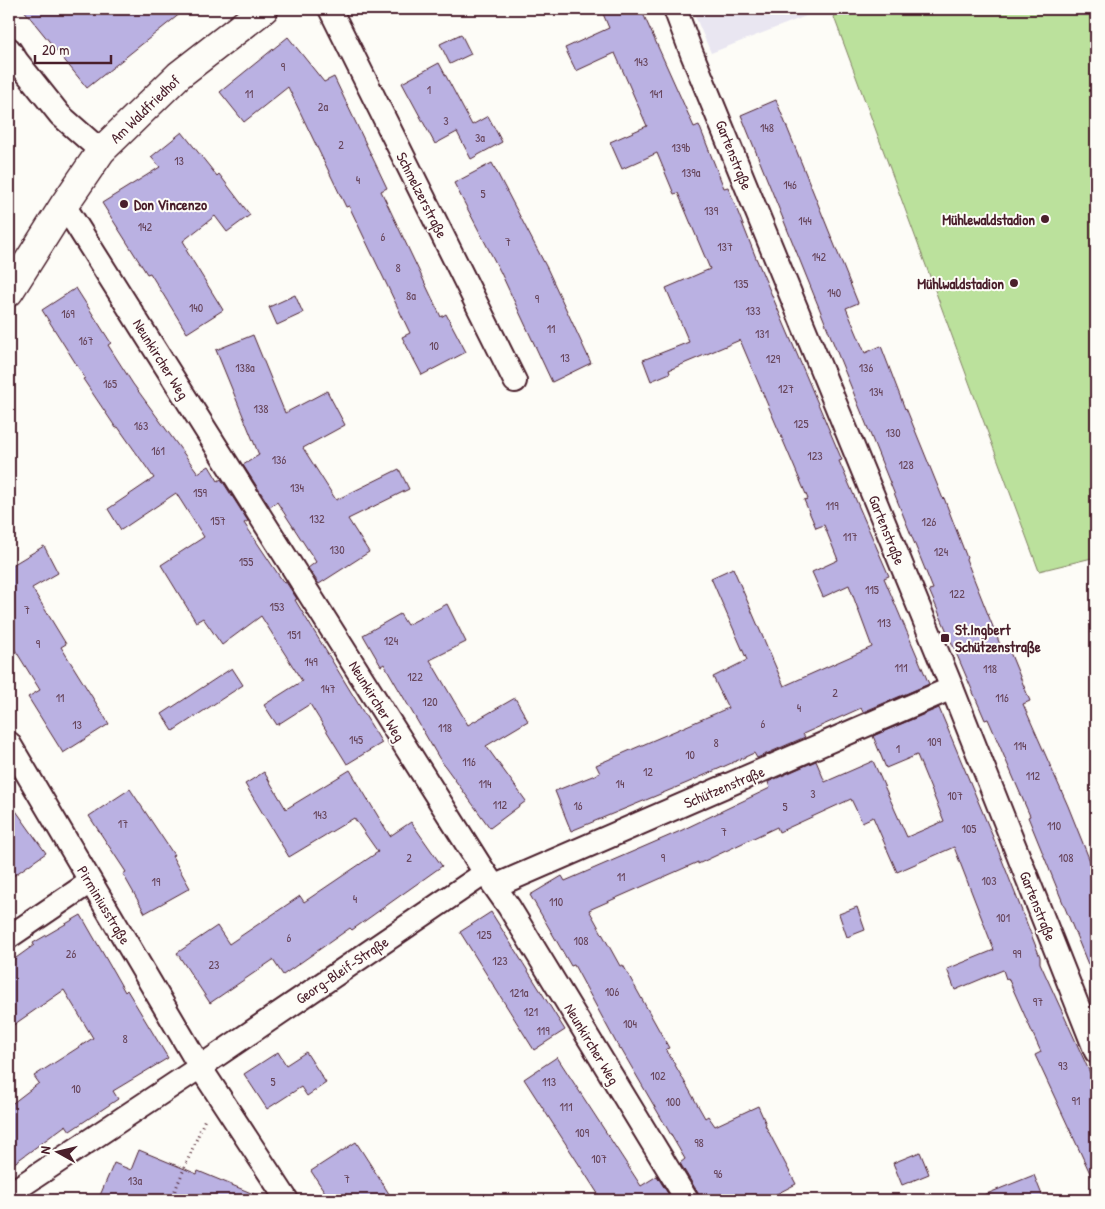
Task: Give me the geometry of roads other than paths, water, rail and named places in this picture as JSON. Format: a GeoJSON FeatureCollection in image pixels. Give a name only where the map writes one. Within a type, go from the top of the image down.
{"type":"FeatureCollection","features":[{"type":"Feature","properties":{"kind":"street","name":"Am Waldfriedhof"},"geometry":{"type":"LineString","coordinates":[[9,292],[64,205],[102,151],[179,75],[264,9]]}},
{"type":"Feature","properties":{"kind":"street","name":"Schmelzerstraße"},"geometry":{"type":"LineString","coordinates":[[330,9],[515,381]]}},
{"type":"Feature","properties":{"kind":"street","name":"Gartenstraße"},"geometry":{"type":"LineString","coordinates":[[675,9],[952,688],[1096,1052]]}},
{"type":"Feature","properties":{"kind":"street"},"geometry":{"type":"LineString","coordinates":[[9,49],[60,115],[102,151]]}},
{"type":"Feature","properties":{"kind":"street","name":"Neunkircher Weg"},"geometry":{"type":"LineString","coordinates":[[64,205],[509,907],[687,1200]]}},
{"type":"Feature","properties":{"kind":"street","name":"Schützenstraße"},"geometry":{"type":"LineString","coordinates":[[490,879],[952,688]]}},
{"type":"Feature","properties":{"kind":"street","name":"Pirminiusstraße"},"geometry":{"type":"LineString","coordinates":[[9,743],[200,1068]]}},
{"type":"Feature","properties":{"kind":"street","name":"Georg-Bleif-Straße"},"geometry":{"type":"LineString","coordinates":[[9,1194],[490,879]]}},
{"type":"Feature","properties":{"kind":"street"},"geometry":{"type":"LineString","coordinates":[[9,937],[90,882]]}},
{"type":"Feature","properties":{"kind":"street"},"geometry":{"type":"LineString","coordinates":[[200,1068],[286,1200]]}},
{"type":"Feature","properties":{"kind":"place","name":"Don Vincenzo"},"geometry":{"type":"Point","coordinates":[124,204]}},
{"type":"Feature","properties":{"kind":"place","name":"Mühlewaldstadion"},"geometry":{"type":"Point","coordinates":[1045,219]}},
{"type":"Feature","properties":{"kind":"place","name":"Mühlwaldstadion"},"geometry":{"type":"Point","coordinates":[1014,283]}},
{"type":"Feature","properties":{"kind":"place","name":"St.Ingbert Schützenstraße"},"geometry":{"type":"Point","coordinates":[945,638]}}]}
